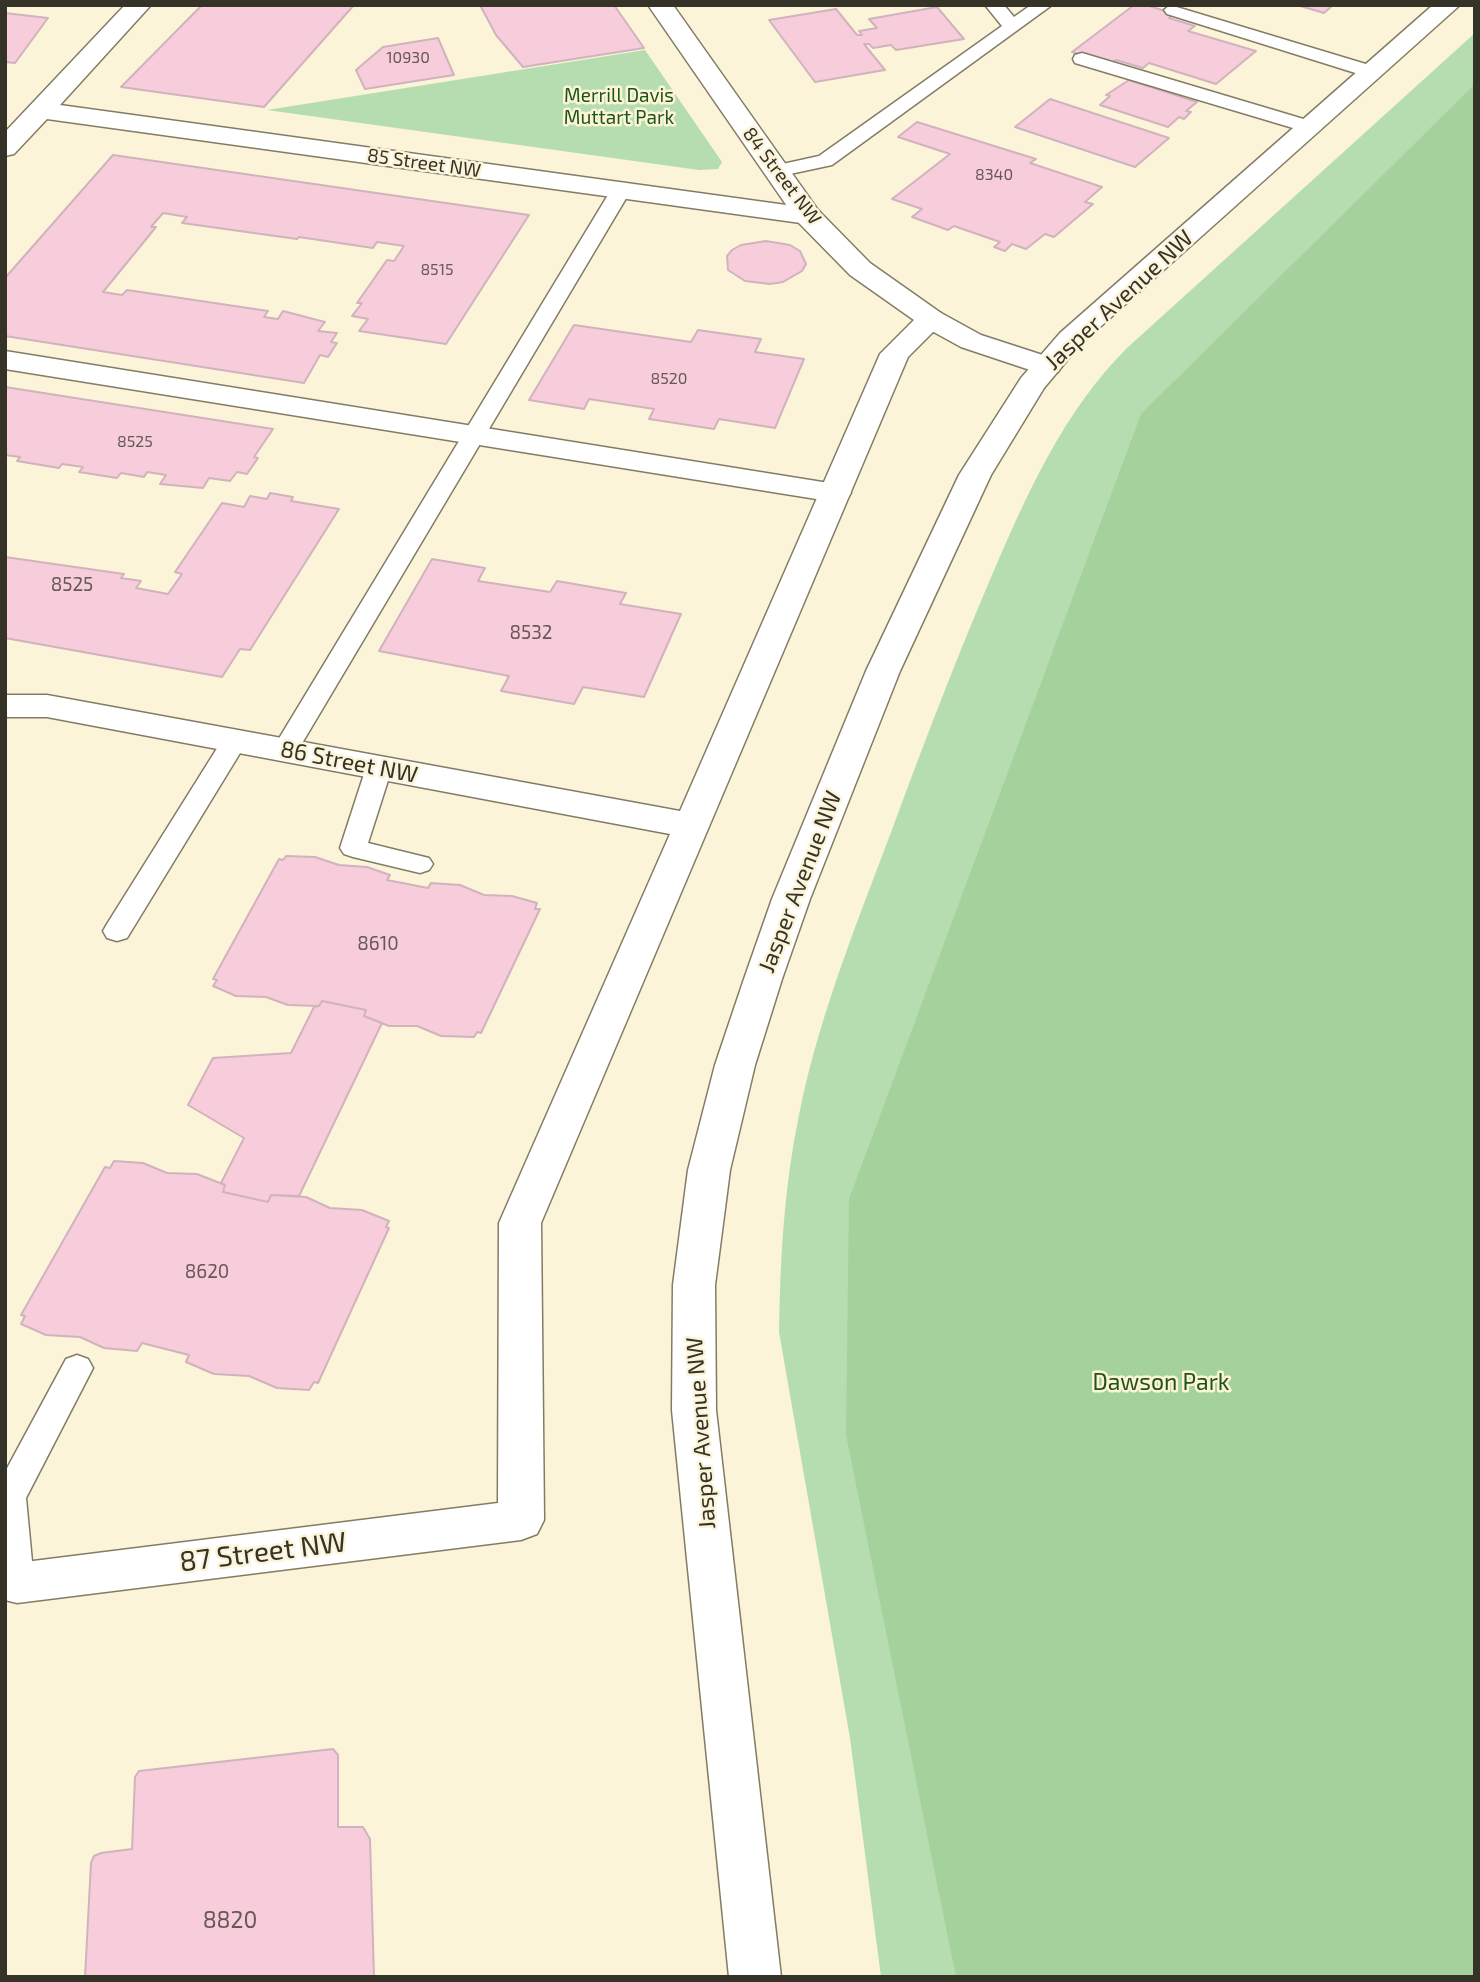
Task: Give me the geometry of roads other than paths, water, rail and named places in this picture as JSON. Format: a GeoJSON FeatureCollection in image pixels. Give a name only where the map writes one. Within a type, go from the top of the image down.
{"type":"FeatureCollection","features":[{"type":"Feature","properties":{"kind":"street"},"geometry":{"type":"LineString","coordinates":[[5,148],[139,5]]}},
{"type":"Feature","properties":{"kind":"street","name":"84 Street NW"},"geometry":{"type":"LineString","coordinates":[[660,5],[808,216],[860,269],[931,319],[971,341],[1047,366]]}},
{"type":"Feature","properties":{"kind":"street","name":"Jasper Avenue NW"},"geometry":{"type":"LineString","coordinates":[[755,1977],[694,1410],[694,1285],[709,1170],[735,1065],[762,979],[791,899],[883,671],[975,475],[1025,394],[1070,339],[1448,5]]}},
{"type":"Feature","properties":{"kind":"street","name":"85 Street NW"},"geometry":{"type":"LineString","coordinates":[[41,110],[808,216]]}},
{"type":"Feature","properties":{"kind":"street"},"geometry":{"type":"LineString","coordinates":[[692,826],[895,354],[931,319]]}},
{"type":"Feature","properties":{"kind":"street"},"geometry":{"type":"LineString","coordinates":[[5,360],[835,494]]}},
{"type":"Feature","properties":{"kind":"street","name":"86 Street NW"},"geometry":{"type":"LineString","coordinates":[[5,706],[47,706],[692,826]]}},
{"type":"Feature","properties":{"kind":"street","name":"87 Street NW"},"geometry":{"type":"LineString","coordinates":[[9,1590],[521,1520],[520,1223],[692,826]]}},
{"type":"Feature","properties":{"kind":"lane"},"geometry":{"type":"LineString","coordinates":[[993,5],[1013,27]]}},
{"type":"Feature","properties":{"kind":"lane"},"geometry":{"type":"LineString","coordinates":[[776,171],[825,161],[1043,5]]}},
{"type":"Feature","properties":{"kind":"lane"},"geometry":{"type":"LineString","coordinates":[[1173,10],[1372,72]]}},
{"type":"Feature","properties":{"kind":"lane"},"geometry":{"type":"LineString","coordinates":[[1082,59],[1310,127]]}},
{"type":"Feature","properties":{"kind":"lane"},"geometry":{"type":"LineString","coordinates":[[285,750],[621,190]]}},
{"type":"Feature","properties":{"kind":"lane"},"geometry":{"type":"LineString","coordinates":[[117,930],[235,740]]}},
{"type":"Feature","properties":{"kind":"lane"},"geometry":{"type":"LineString","coordinates":[[379,768],[354,848],[420,863]]}},
{"type":"Feature","properties":{"kind":"lane"},"geometry":{"type":"LineString","coordinates":[[9,1590],[9,1497],[78,1368]]}},
{"type":"Feature","properties":{"kind":"park label","name":"Merrill Davis Muttart Park"},"geometry":{"type":"Point","coordinates":[619,107]}},
{"type":"Feature","properties":{"kind":"park label","name":"Dawson Park"},"geometry":{"type":"Point","coordinates":[1161,1382]}}]}
